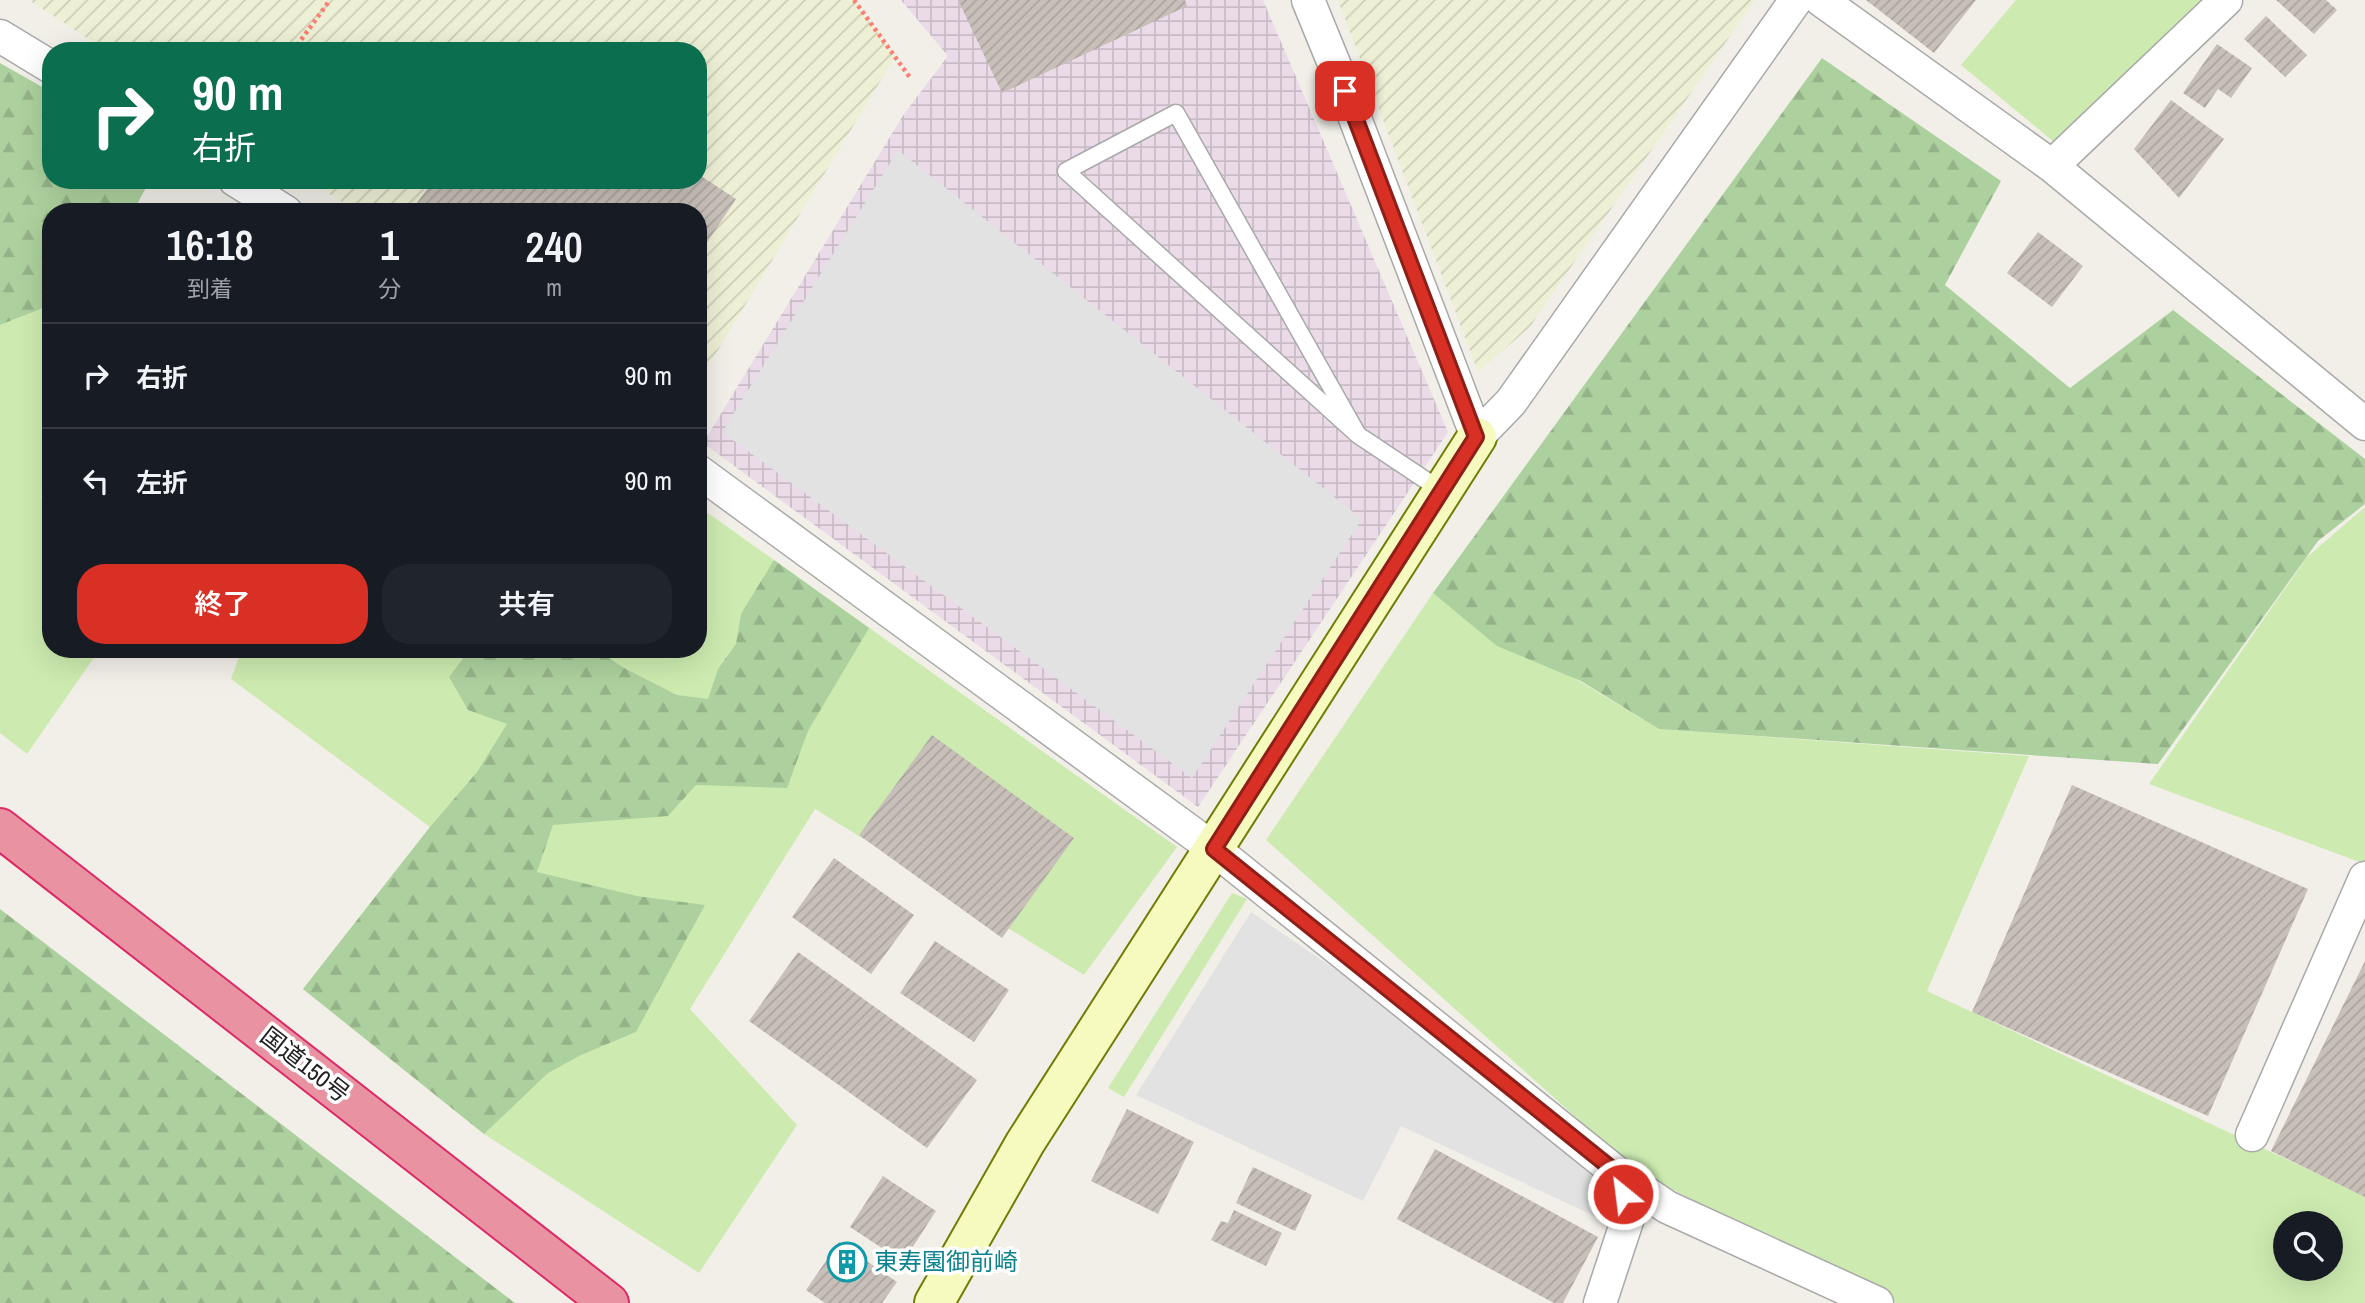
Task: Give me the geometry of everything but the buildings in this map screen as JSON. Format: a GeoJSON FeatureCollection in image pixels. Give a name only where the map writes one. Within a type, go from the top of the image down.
{"type":"FeatureCollection","features":[{"type":"Feature","properties":{"kind":"highway","name":"国道150号"},"geometry":{"type":"LineString","coordinates":[[0,828],[609,1303]]}},
{"type":"Feature","properties":{"kind":"street"},"geometry":{"type":"LineString","coordinates":[[1308,0],[1476,437]]}},
{"type":"Feature","properties":{"kind":"street"},"geometry":{"type":"LineString","coordinates":[[934,1303],[1025,1143],[1476,437],[1511,402],[1796,0]]}},
{"type":"Feature","properties":{"kind":"street"},"geometry":{"type":"LineString","coordinates":[[1821,0],[2052,166],[2365,424]]}},
{"type":"Feature","properties":{"kind":"street"},"geometry":{"type":"LineString","coordinates":[[2052,166],[2226,0]]}},
{"type":"Feature","properties":{"kind":"street"},"geometry":{"type":"LineString","coordinates":[[0,36],[42,62]]}},
{"type":"Feature","properties":{"kind":"street"},"geometry":{"type":"LineString","coordinates":[[249,189],[272,203]]}},
{"type":"Feature","properties":{"kind":"street"},"geometry":{"type":"LineString","coordinates":[[707,478],[1214,849],[1617,1173],[1667,1208],[1877,1303]]}},
{"type":"Feature","properties":{"kind":"street"},"geometry":{"type":"LineString","coordinates":[[2252,1135],[2365,878]]}},
{"type":"Feature","properties":{"kind":"street"},"geometry":{"type":"LineString","coordinates":[[1600,1303],[1629,1215],[1617,1173]]}},
{"type":"Feature","properties":{"kind":"lane"},"geometry":{"type":"LineString","coordinates":[[1357,435],[1176,113],[1066,171],[1357,435],[1442,491]]}},
{"type":"Feature","properties":{"kind":"path"},"geometry":{"type":"LineString","coordinates":[[300,42],[330,0]]}},
{"type":"Feature","properties":{"kind":"path"},"geometry":{"type":"LineString","coordinates":[[854,0],[911,79]]}},
{"type":"Feature","properties":{"kind":"shaded area"},"geometry":{"type":"Polygon","coordinates":[[[901,0],[1263,0],[1448,432],[1198,807],[707,446],[707,436],[904,114],[948,56],[901,0]]]}},
{"type":"Feature","properties":{"kind":"shaded area"},"geometry":{"type":"Polygon","coordinates":[[[898,150],[1362,519],[1192,778],[722,432],[898,150]]]}},
{"type":"Feature","properties":{"kind":"shaded area"},"geometry":{"type":"Polygon","coordinates":[[[1251,912],[1439,1040],[1598,1182],[1599,1218],[1401,1126],[1363,1201],[1136,1095],[1251,912]]]}},
{"type":"Feature","properties":{"kind":"green space"},"geometry":{"type":"Polygon","coordinates":[[[29,0],[854,0],[895,57],[707,368],[707,203],[343,203],[322,189],[707,189],[707,42],[93,42],[29,0]]]}},
{"type":"Feature","properties":{"kind":"green space"},"geometry":{"type":"Polygon","coordinates":[[[1338,0],[1755,0],[1529,328],[1478,372],[1338,0]]]}},
{"type":"Feature","properties":{"kind":"green space"},"geometry":{"type":"Polygon","coordinates":[[[2016,0],[2210,0],[2054,142],[1961,65],[2016,0]]]}},
{"type":"Feature","properties":{"kind":"green space"},"geometry":{"type":"Polygon","coordinates":[[[1822,58],[2001,181],[1945,285],[2070,388],[2173,310],[2365,459],[2365,504],[2318,541],[2158,764],[1659,729],[1581,681],[1497,646],[1433,593],[1822,58]]]}},
{"type":"Feature","properties":{"kind":"green space"},"geometry":{"type":"Polygon","coordinates":[[[0,63],[42,87],[42,189],[145,189],[138,203],[42,203],[42,309],[0,325],[0,63]]]}},
{"type":"Feature","properties":{"kind":"green space"},"geometry":{"type":"Polygon","coordinates":[[[42,309],[42,658],[94,658],[27,754],[0,733],[0,325],[42,309]]]}},
{"type":"Feature","properties":{"kind":"green space"},"geometry":{"type":"Polygon","coordinates":[[[2365,507],[2365,864],[2149,784],[2307,557],[2365,507]]]}},
{"type":"Feature","properties":{"kind":"green space"},"geometry":{"type":"Polygon","coordinates":[[[707,512],[1177,847],[1084,975],[815,809],[690,1009],[797,1125],[699,1273],[484,1134],[303,989],[430,827],[231,679],[239,658],[707,658],[707,512]]]}},
{"type":"Feature","properties":{"kind":"green space"},"geometry":{"type":"Polygon","coordinates":[[[774,560],[869,628],[808,731],[787,788],[696,785],[668,816],[553,825],[537,872],[637,896],[705,905],[636,1032],[581,1055],[548,1073],[484,1134],[303,989],[430,827],[477,772],[507,724],[468,710],[449,677],[463,658],[609,658],[677,695],[708,699],[718,669],[736,644],[741,614],[774,560]]]}},
{"type":"Feature","properties":{"kind":"green space"},"geometry":{"type":"Polygon","coordinates":[[[1433,593],[1659,729],[2029,756],[1927,991],[2365,1196],[2365,1303],[1897,1303],[1636,1171],[1266,840],[1433,593]]]}},
{"type":"Feature","properties":{"kind":"green space"},"geometry":{"type":"Polygon","coordinates":[[[1232,893],[1247,899],[1124,1097],[1108,1088],[1232,893]]]}},
{"type":"Feature","properties":{"kind":"green space"},"geometry":{"type":"Polygon","coordinates":[[[0,909],[515,1303],[0,1303],[0,909]]]}},
{"type":"Feature","properties":{"kind":"place","name":"東寿園御前崎"},"geometry":{"type":"Point","coordinates":[847,1262]}},
{"type":"Feature","properties":{"kind":"route"},"geometry":{"type":"LineString","coordinates":[[1345,91],[1476,437],[1214,849],[1617,1173],[1623,1194]]}}]}
